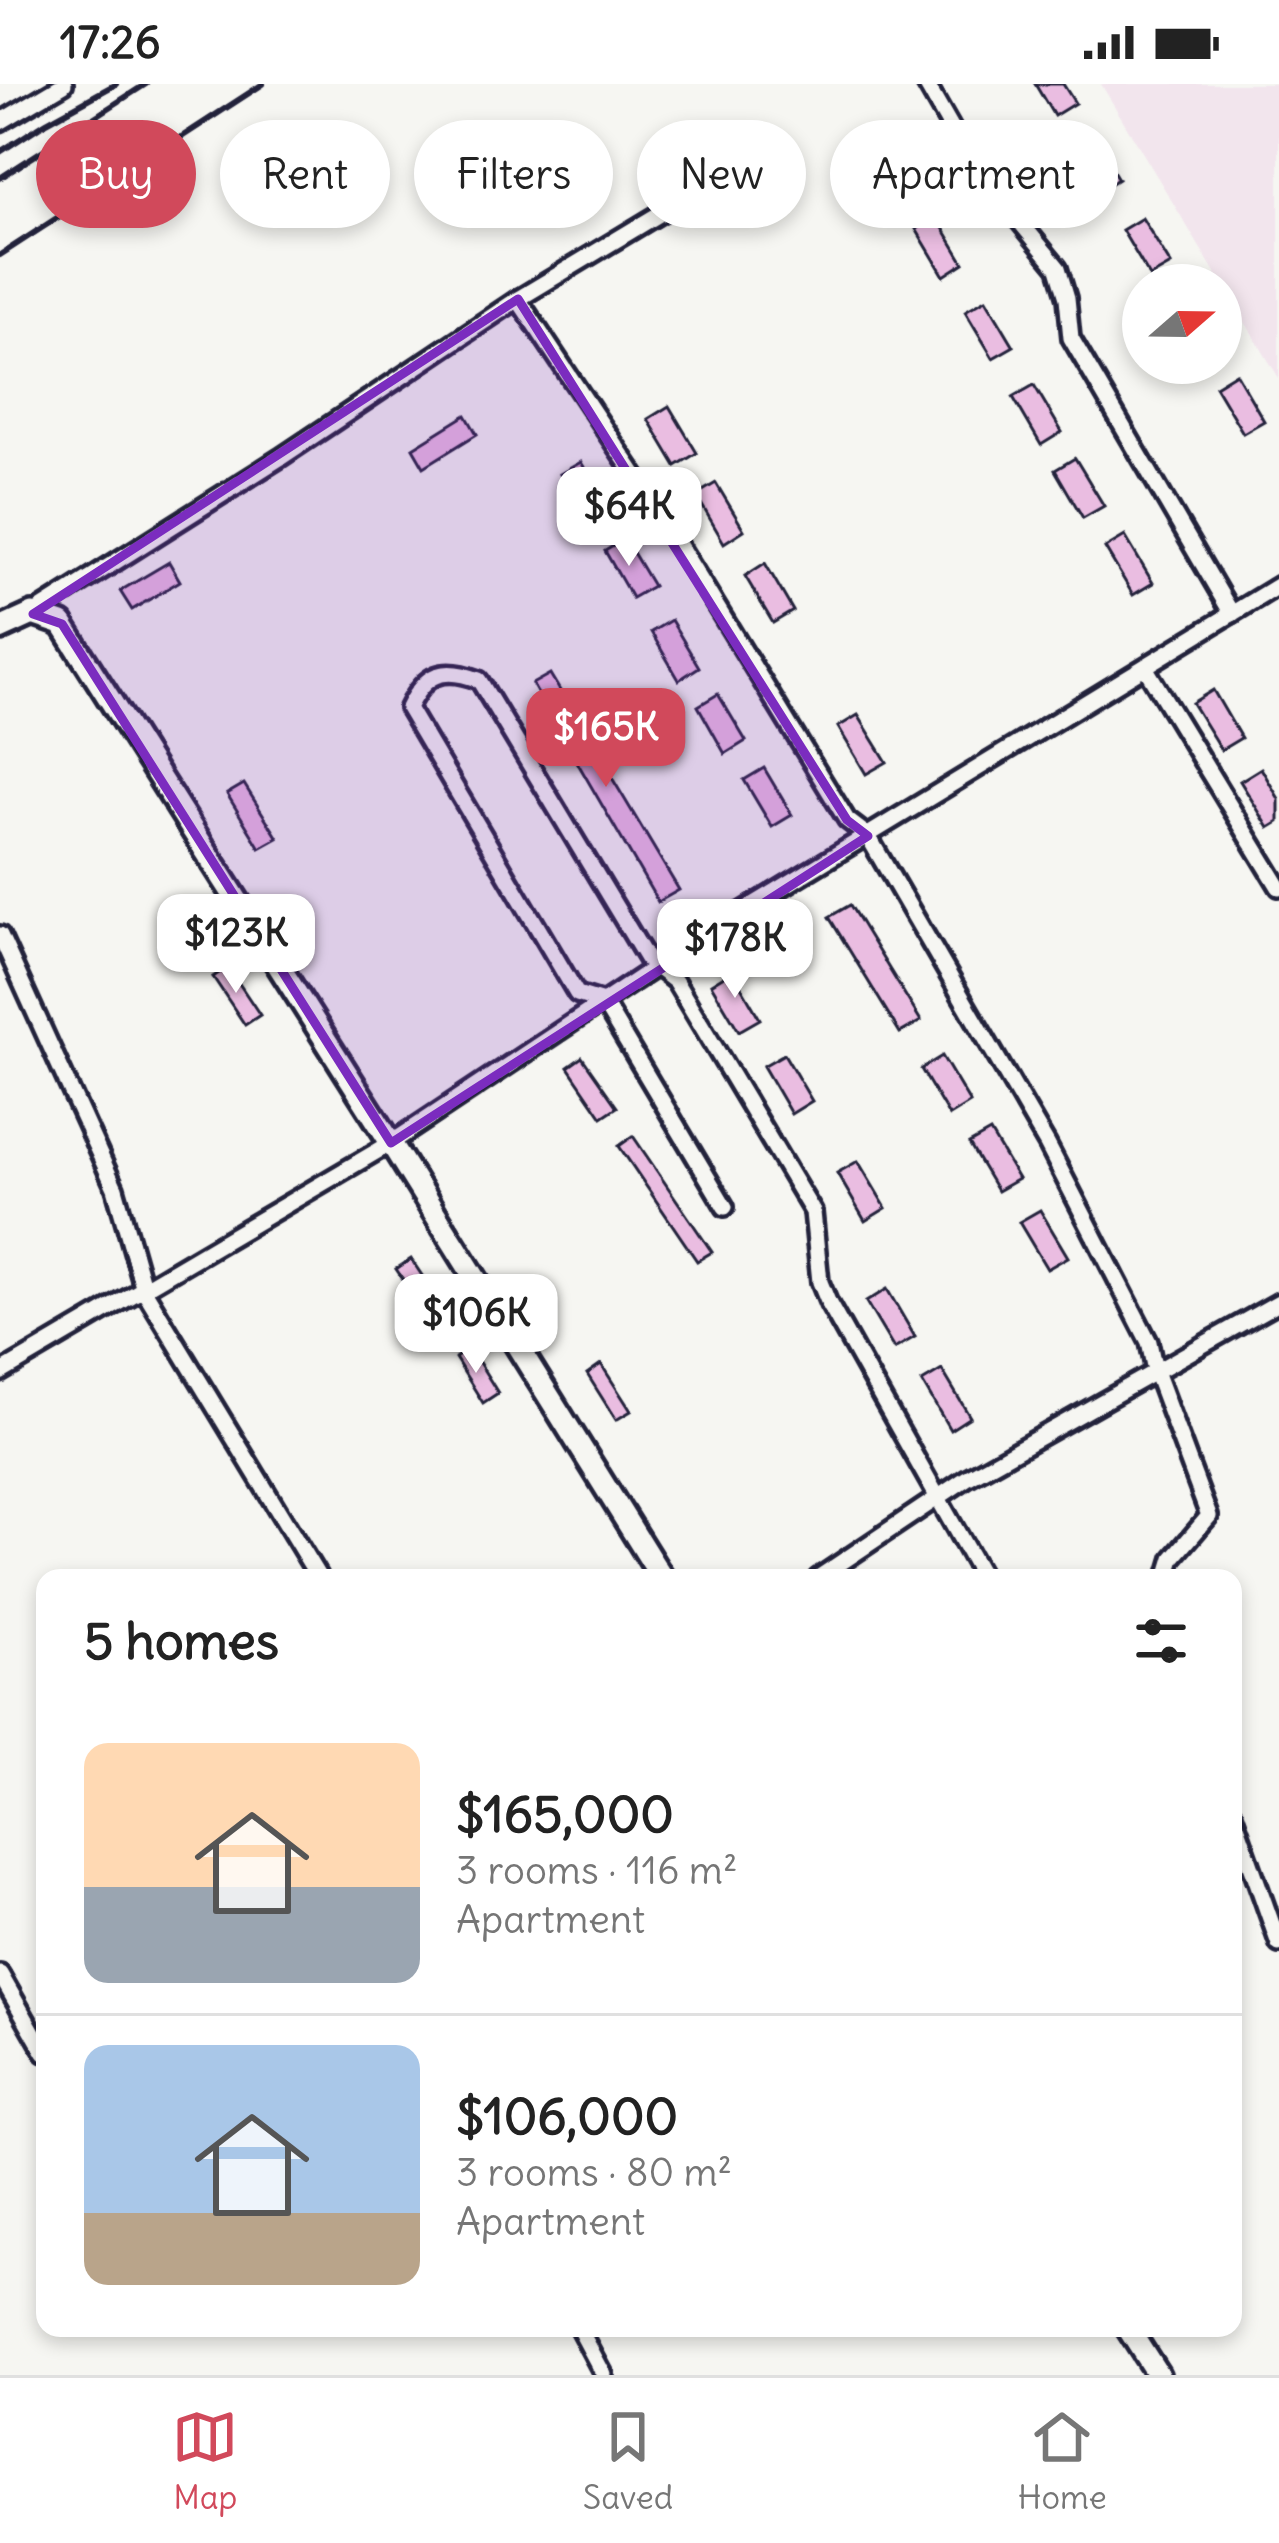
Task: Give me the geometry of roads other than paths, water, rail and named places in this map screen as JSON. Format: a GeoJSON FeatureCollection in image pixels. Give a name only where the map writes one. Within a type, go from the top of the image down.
{"type":"FeatureCollection","features":[{"type":"Feature","properties":{"kind":"main road"},"geometry":{"type":"LineString","coordinates":[[0,629],[33,614],[62,624],[656,1569]]}},
{"type":"Feature","properties":{"kind":"main road"},"geometry":{"type":"LineString","coordinates":[[1135,2337],[1158,2375]]}},
{"type":"Feature","properties":{"kind":"street"},"geometry":{"type":"LineString","coordinates":[[0,122],[64,84]]}},
{"type":"Feature","properties":{"kind":"street"},"geometry":{"type":"LineString","coordinates":[[926,84],[970,161],[1058,268],[1071,338],[1232,614]]}},
{"type":"Feature","properties":{"kind":"street"},"geometry":{"type":"LineString","coordinates":[[33,614],[280,458],[518,298],[637,227]]}},
{"type":"Feature","properties":{"kind":"street"},"geometry":{"type":"LineString","coordinates":[[518,298],[650,496],[847,820],[868,836],[1047,1144],[1149,1342],[1155,1372],[1209,1516],[1173,1558],[1170,1569]]}},
{"type":"Feature","properties":{"kind":"street"},"geometry":{"type":"LineString","coordinates":[[0,1373],[391,1143],[657,966],[1279,585]]}},
{"type":"Feature","properties":{"kind":"street"},"geometry":{"type":"LineString","coordinates":[[1145,667],[1279,886]]}},
{"type":"Feature","properties":{"kind":"street"},"geometry":{"type":"LineString","coordinates":[[724,1207],[603,1002],[577,994],[407,708],[416,689],[433,676],[458,672],[478,680],[647,959],[675,981],[814,1212],[820,1282],[829,1304],[977,1569]]}},
{"type":"Feature","properties":{"kind":"street"},"geometry":{"type":"LineString","coordinates":[[0,935],[116,1188],[143,1290],[314,1569]]}},
{"type":"Feature","properties":{"kind":"street"},"geometry":{"type":"LineString","coordinates":[[831,1569],[967,1478],[1279,1303]]}},
{"type":"Feature","properties":{"kind":"street"},"geometry":{"type":"LineString","coordinates":[[1242,1839],[1279,1944]]}},
{"type":"Feature","properties":{"kind":"street"},"geometry":{"type":"LineString","coordinates":[[0,1974],[36,2037]]}},
{"type":"Feature","properties":{"kind":"street"},"geometry":{"type":"LineString","coordinates":[[584,2337],[604,2375]]}},
{"type":"Feature","properties":{"kind":"railway"},"geometry":{"type":"LineString","coordinates":[[0,152],[116,84]]}},
{"type":"Feature","properties":{"kind":"railway"},"geometry":{"type":"LineString","coordinates":[[0,178],[146,84]]}},
{"type":"Feature","properties":{"kind":"railway"},"geometry":{"type":"LineString","coordinates":[[0,255],[263,84]]}}]}
